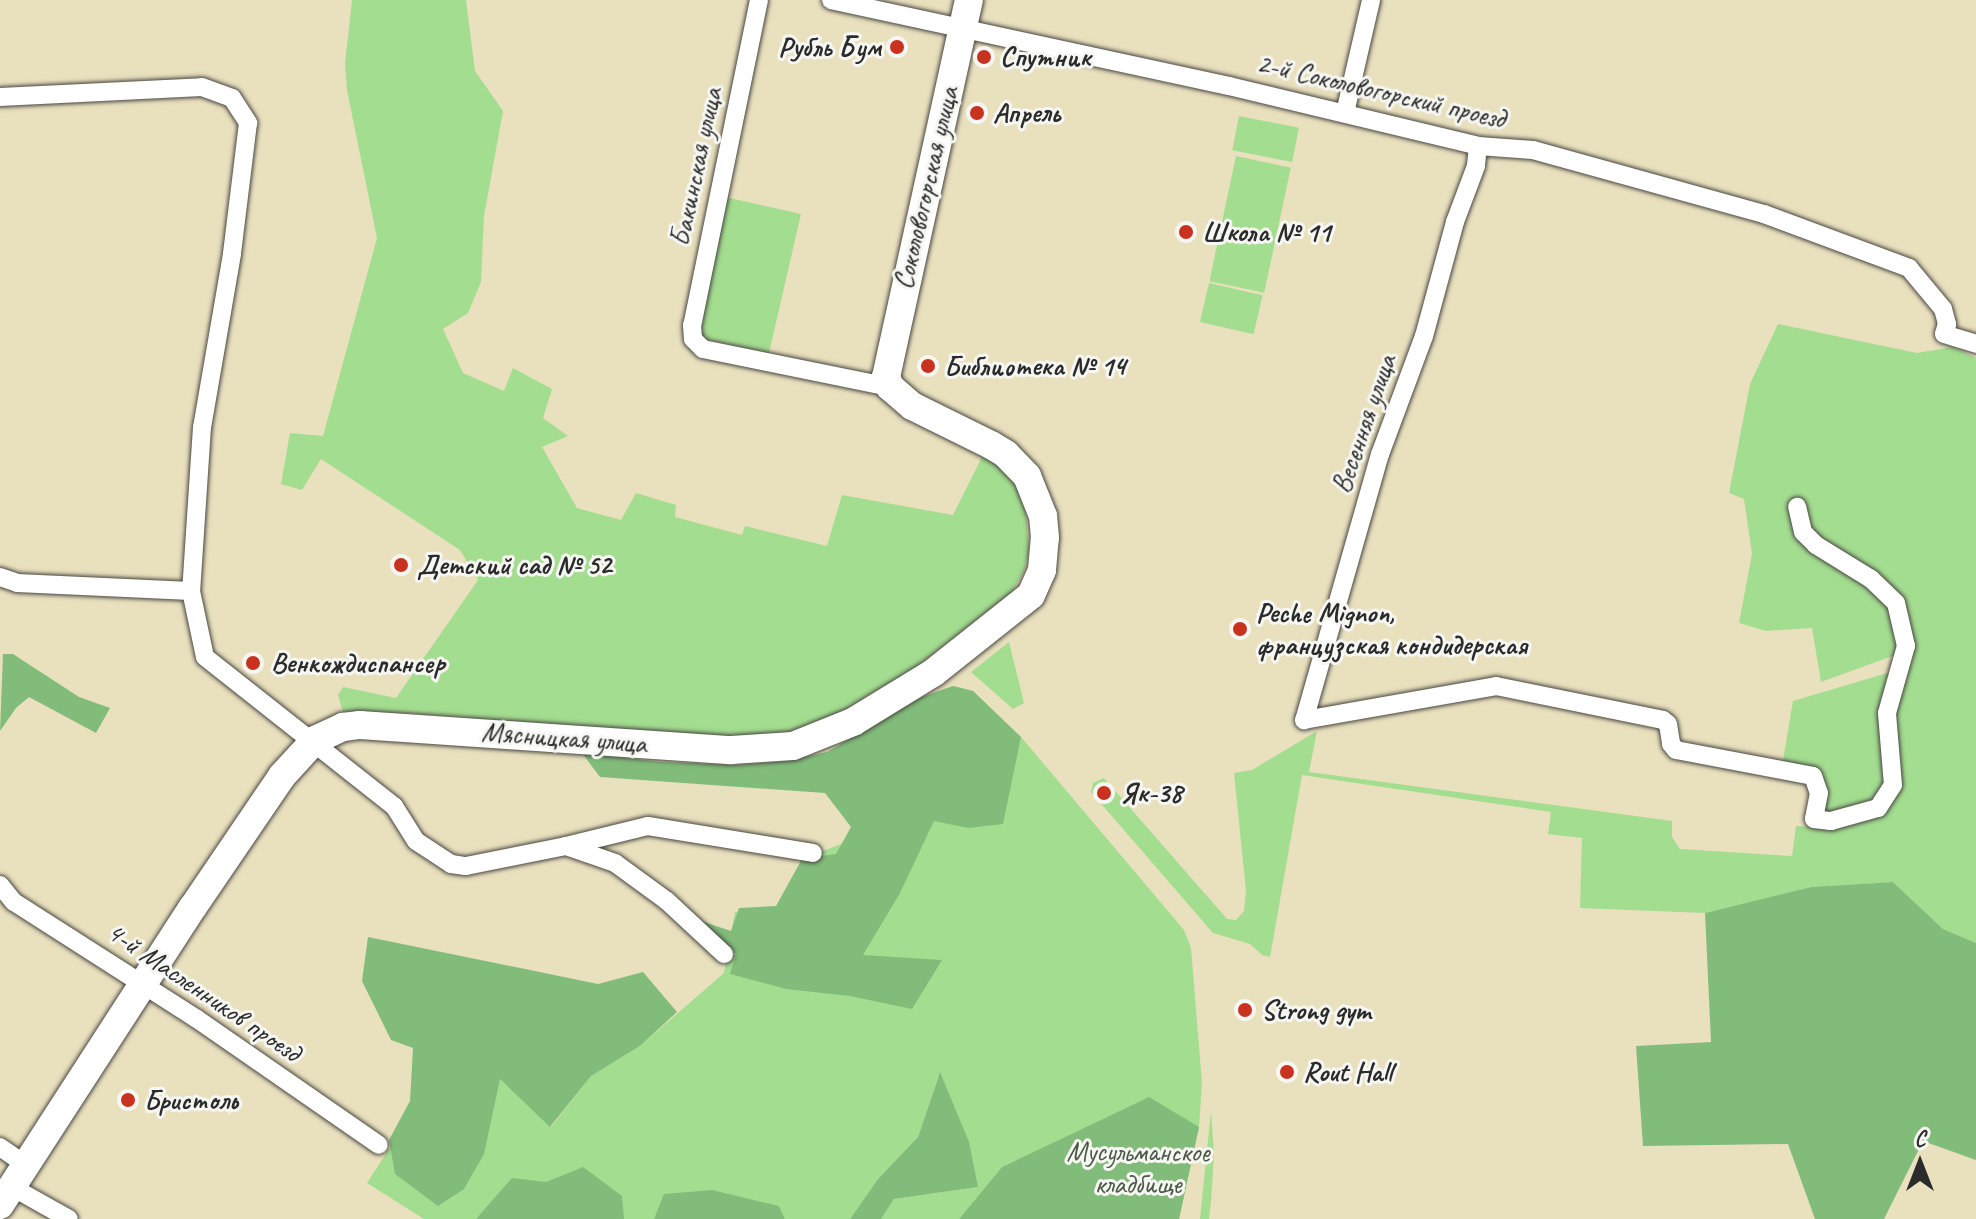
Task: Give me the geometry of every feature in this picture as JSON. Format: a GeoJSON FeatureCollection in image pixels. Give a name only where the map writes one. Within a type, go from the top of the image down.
{"type":"FeatureCollection","features":[{"type":"Feature","properties":{"kind":"main road","name":"Соколовогорская улица"},"geometry":{"type":"LineString","coordinates":[[888,382],[969,0]]}},
{"type":"Feature","properties":{"kind":"main road","name":"Мясницкая улица"},"geometry":{"type":"LineString","coordinates":[[13,1186],[143,983],[282,776],[315,740],[343,727],[360,725],[688,747],[767,749],[793,746],[853,722],[965,651],[1021,605],[1039,583],[1045,554],[1043,516],[1027,476],[1006,454],[912,406],[888,382]]}},
{"type":"Feature","properties":{"kind":"street","name":"Бакинская улица"},"geometry":{"type":"LineString","coordinates":[[759,0],[692,325],[697,345],[846,380],[888,382]]}},
{"type":"Feature","properties":{"kind":"street","name":"2-й Соколовогорский проезд"},"geometry":{"type":"LineString","coordinates":[[831,0],[1345,113],[1478,146],[1533,150],[1764,214],[1909,268],[1943,309],[1947,324],[1944,334],[1976,344]]}},
{"type":"Feature","properties":{"kind":"street"},"geometry":{"type":"LineString","coordinates":[[1345,113],[1371,0]]}},
{"type":"Feature","properties":{"kind":"street"},"geometry":{"type":"LineString","coordinates":[[0,97],[202,87],[232,98],[248,123],[232,254],[202,427],[191,591],[205,657],[315,740],[394,806],[416,841],[451,864],[466,866],[648,826],[813,853]]}},
{"type":"Feature","properties":{"kind":"street","name":"Весенняя улица"},"geometry":{"type":"LineString","coordinates":[[1478,146],[1476,166],[1455,222],[1424,336],[1380,454],[1304,720],[1496,686],[1663,720],[1668,724],[1671,744],[1676,750],[1813,776],[1819,793],[1814,819],[1831,821],[1878,808],[1893,785],[1887,713],[1906,646],[1896,603],[1871,579],[1816,545],[1803,532],[1797,507]]}},
{"type":"Feature","properties":{"kind":"street"},"geometry":{"type":"LineString","coordinates":[[0,577],[17,583],[191,591]]}},
{"type":"Feature","properties":{"kind":"street"},"geometry":{"type":"LineString","coordinates":[[566,846],[615,863],[667,901],[724,954]]}},
{"type":"Feature","properties":{"kind":"street","name":"4-й Масленников проезд"},"geometry":{"type":"LineString","coordinates":[[0,885],[7,908],[143,983],[379,1145]]}},
{"type":"Feature","properties":{"kind":"street"},"geometry":{"type":"LineString","coordinates":[[0,1147],[13,1186],[69,1219]]}},
{"type":"Feature","properties":{"kind":"green space"},"geometry":{"type":"Polygon","coordinates":[[[352,0],[466,0],[475,71],[503,111],[484,216],[481,282],[468,313],[443,329],[463,373],[504,391],[513,368],[552,389],[543,418],[568,436],[542,447],[577,508],[621,520],[636,493],[676,505],[675,517],[742,535],[745,526],[827,546],[842,495],[953,515],[983,455],[1015,479],[1025,502],[1029,551],[1024,571],[1012,592],[916,667],[834,716],[791,732],[730,738],[408,713],[343,712],[338,695],[343,687],[396,698],[478,580],[460,550],[321,459],[302,490],[281,484],[290,433],[323,436],[377,238],[347,90],[345,64],[352,0]]]}},
{"type":"Feature","properties":{"kind":"green space"},"geometry":{"type":"Polygon","coordinates":[[[1239,116],[1299,128],[1292,162],[1232,150],[1239,116]]]}},
{"type":"Feature","properties":{"kind":"green space"},"geometry":{"type":"Polygon","coordinates":[[[1236,156],[1291,168],[1264,293],[1209,281],[1236,156]]]}},
{"type":"Feature","properties":{"kind":"green space"},"geometry":{"type":"Polygon","coordinates":[[[725,197],[801,214],[769,353],[705,339],[700,334],[698,324],[725,197]]]}},
{"type":"Feature","properties":{"kind":"green space"},"geometry":{"type":"Polygon","coordinates":[[[1209,283],[1263,295],[1254,334],[1200,322],[1209,283]]]}},
{"type":"Feature","properties":{"kind":"green space"},"geometry":{"type":"Polygon","coordinates":[[[1778,324],[1917,353],[1952,347],[1976,358],[1976,943],[1943,929],[1893,882],[1811,887],[1705,913],[1580,908],[1582,838],[1548,834],[1551,812],[1302,775],[1270,957],[1262,955],[1250,944],[1213,933],[1091,792],[1093,783],[1104,778],[1227,919],[1236,920],[1244,911],[1246,891],[1234,773],[1252,770],[1317,731],[1309,772],[1672,821],[1672,837],[1680,849],[1792,856],[1796,826],[1817,827],[1882,809],[1898,654],[1821,682],[1812,628],[1766,631],[1739,623],[1752,554],[1744,499],[1729,493],[1750,384],[1778,324]]]}},
{"type":"Feature","properties":{"kind":"green space"},"geometry":{"type":"Polygon","coordinates":[[[1009,642],[1024,703],[1013,709],[971,672],[1009,642]]]}},
{"type":"Feature","properties":{"kind":"green space"},"geometry":{"type":"Polygon","coordinates":[[[3,654],[13,654],[79,697],[110,708],[96,733],[29,697],[16,708],[0,731],[3,654]]]}},
{"type":"Feature","properties":{"kind":"green space"},"geometry":{"type":"Polygon","coordinates":[[[1894,671],[1888,782],[1873,805],[1825,815],[1821,812],[1824,775],[1782,766],[1793,701],[1894,671]]]}},
{"type":"Feature","properties":{"kind":"green space"},"geometry":{"type":"Polygon","coordinates":[[[953,686],[973,691],[1021,737],[1184,930],[1191,948],[1202,1083],[1199,1127],[1179,1219],[1143,1100],[1002,1167],[959,1219],[881,1219],[894,1199],[978,1187],[939,1074],[918,1137],[878,1179],[850,1219],[785,1219],[779,1206],[657,1219],[424,1219],[367,1183],[409,1118],[500,1079],[551,1127],[591,1076],[640,1046],[724,973],[735,912],[778,909],[803,859],[859,837],[876,724],[922,697],[953,686]]]}},
{"type":"Feature","properties":{"kind":"green space"},"geometry":{"type":"Polygon","coordinates":[[[953,686],[973,691],[1021,737],[1003,824],[968,828],[934,821],[900,893],[863,955],[942,960],[912,1009],[850,996],[786,989],[730,974],[736,954],[698,920],[731,931],[739,908],[776,906],[802,859],[836,854],[851,827],[825,793],[600,777],[582,753],[661,762],[737,765],[787,761],[827,752],[922,697],[953,686]]]}},
{"type":"Feature","properties":{"kind":"green space"},"geometry":{"type":"Polygon","coordinates":[[[1893,882],[1943,929],[1976,943],[1976,1160],[1923,1141],[1884,1219],[1815,1219],[1788,1144],[1643,1146],[1636,1046],[1711,1042],[1705,913],[1811,887],[1893,882]]]}},
{"type":"Feature","properties":{"kind":"green space"},"geometry":{"type":"Polygon","coordinates":[[[368,937],[598,984],[643,972],[677,1012],[640,1046],[591,1076],[550,1127],[500,1079],[484,1154],[464,1189],[438,1206],[395,1174],[389,1140],[410,1101],[413,1048],[391,1040],[362,981],[368,937]]]}},
{"type":"Feature","properties":{"kind":"green space"},"geometry":{"type":"Polygon","coordinates":[[[940,1072],[969,1142],[978,1187],[894,1199],[881,1219],[850,1219],[878,1179],[918,1137],[940,1072]]]}},
{"type":"Feature","properties":{"kind":"green space","name":"Мусульманское кладбище"},"geometry":{"type":"Polygon","coordinates":[[[1149,1097],[1199,1127],[1179,1219],[959,1219],[1002,1167],[1149,1097]]]}},
{"type":"Feature","properties":{"kind":"green space"},"geometry":{"type":"Polygon","coordinates":[[[1211,1111],[1214,1155],[1211,1201],[1209,1219],[1200,1219],[1211,1111]]]}},
{"type":"Feature","properties":{"kind":"green space"},"geometry":{"type":"Polygon","coordinates":[[[583,1167],[622,1196],[624,1219],[476,1219],[512,1178],[546,1182],[583,1167]]]}},
{"type":"Feature","properties":{"kind":"green space"},"geometry":{"type":"Polygon","coordinates":[[[712,1190],[779,1206],[785,1219],[654,1219],[664,1194],[712,1190]]]}},
{"type":"Feature","properties":{"kind":"place","name":"Рубль Бум"},"geometry":{"type":"Point","coordinates":[897,47]}},
{"type":"Feature","properties":{"kind":"place","name":"Спутник"},"geometry":{"type":"Point","coordinates":[984,57]}},
{"type":"Feature","properties":{"kind":"place","name":"Апрель"},"geometry":{"type":"Point","coordinates":[977,113]}},
{"type":"Feature","properties":{"kind":"place","name":"Школа № 11"},"geometry":{"type":"Point","coordinates":[1186,232]}},
{"type":"Feature","properties":{"kind":"place","name":"Библиотека № 14"},"geometry":{"type":"Point","coordinates":[928,366]}},
{"type":"Feature","properties":{"kind":"place","name":"Детский сад № 52"},"geometry":{"type":"Point","coordinates":[401,565]}},
{"type":"Feature","properties":{"kind":"place","name":"Peche Mignon, французская кондидерская"},"geometry":{"type":"Point","coordinates":[1240,629]}},
{"type":"Feature","properties":{"kind":"place","name":"Венкождиспансер"},"geometry":{"type":"Point","coordinates":[253,663]}},
{"type":"Feature","properties":{"kind":"place","name":"Як-38"},"geometry":{"type":"Point","coordinates":[1104,793]}},
{"type":"Feature","properties":{"kind":"place","name":"Strong gym"},"geometry":{"type":"Point","coordinates":[1245,1010]}},
{"type":"Feature","properties":{"kind":"place","name":"Rout Hall"},"geometry":{"type":"Point","coordinates":[1287,1072]}},
{"type":"Feature","properties":{"kind":"place","name":"Бристоль"},"geometry":{"type":"Point","coordinates":[128,1100]}}]}
